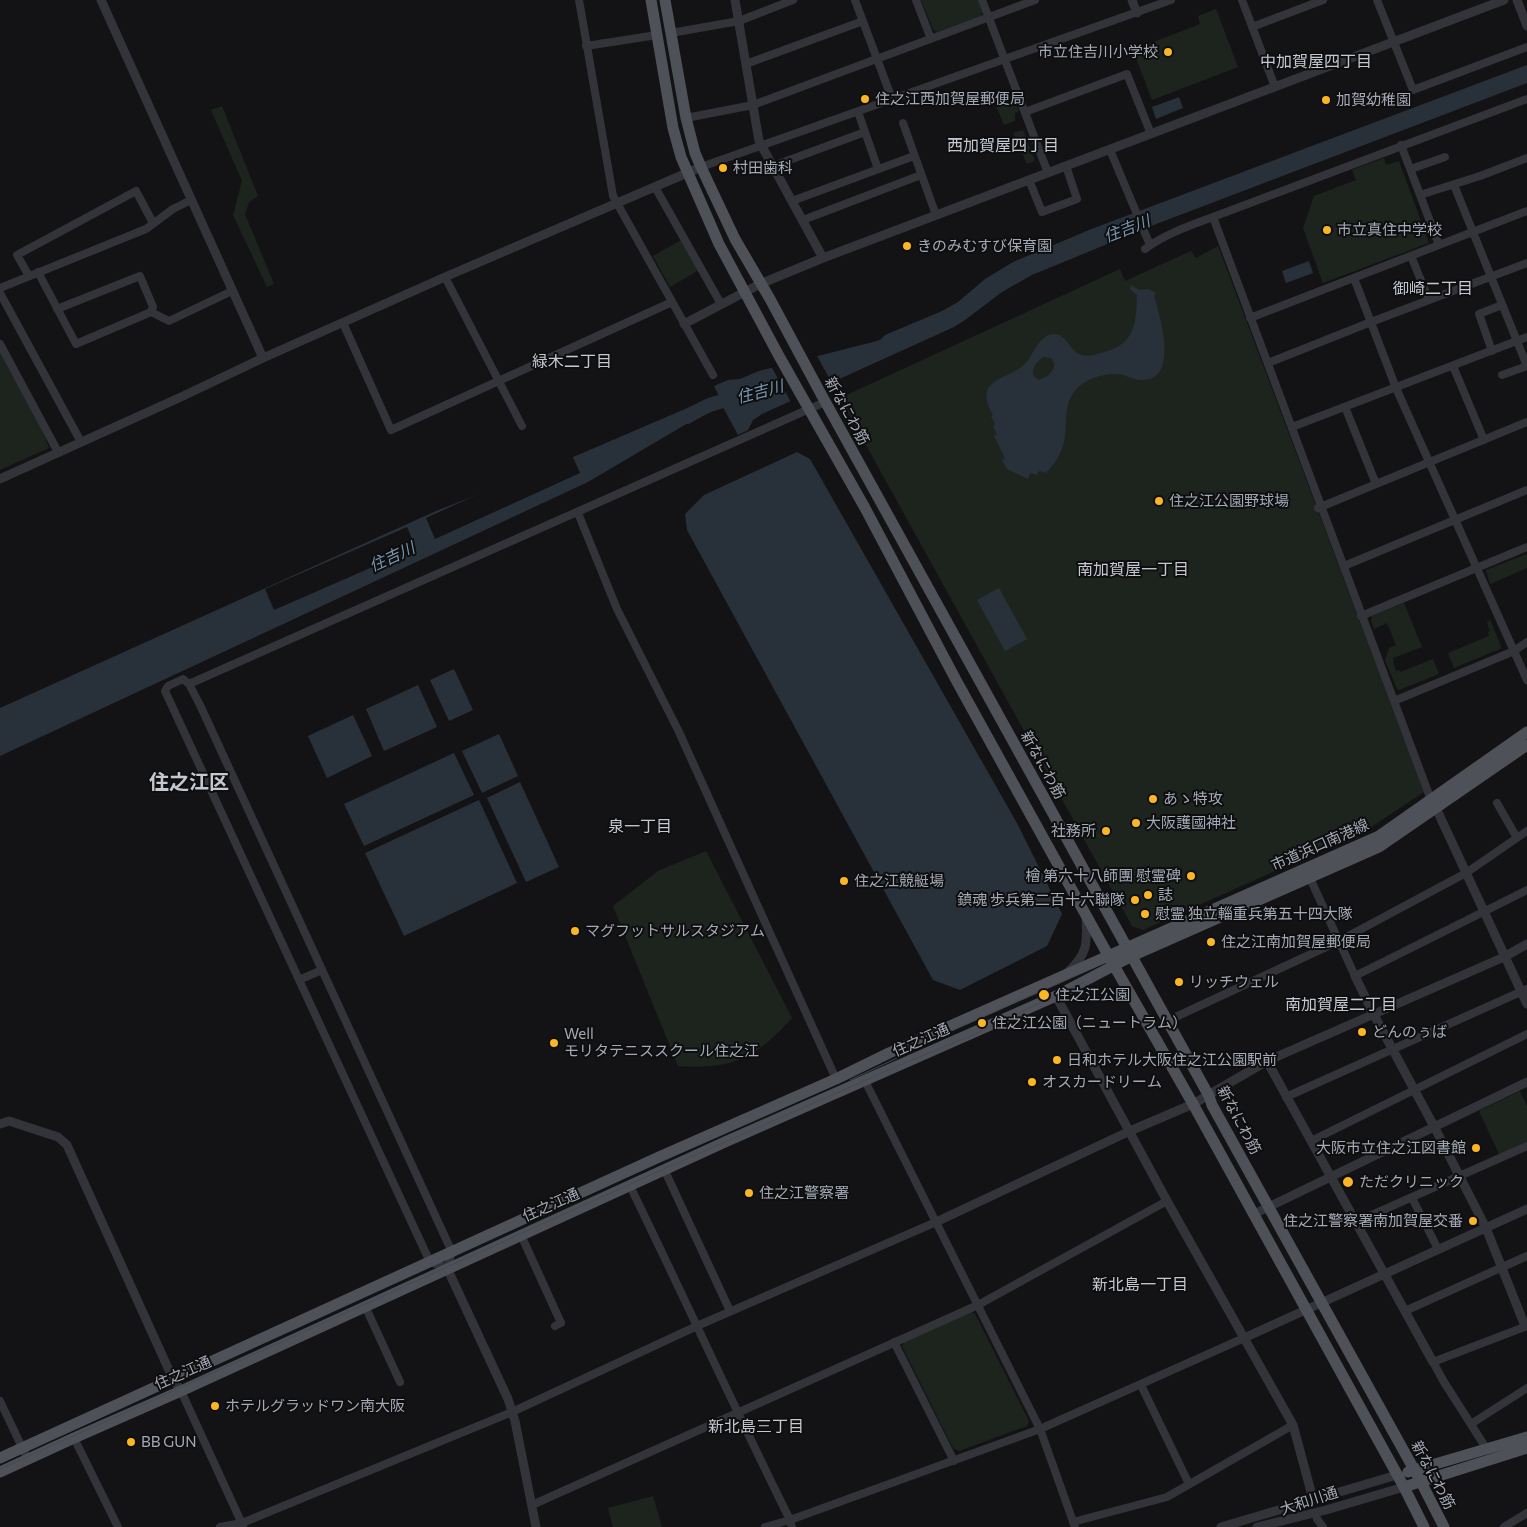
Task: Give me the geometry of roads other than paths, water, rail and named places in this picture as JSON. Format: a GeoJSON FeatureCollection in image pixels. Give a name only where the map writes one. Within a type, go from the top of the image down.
{"type":"FeatureCollection","features":[{"type":"Feature","properties":{"kind":"main road","name":"新なにわ筋"},"geometry":{"type":"LineString","coordinates":[[652,0],[673,128],[681,157],[719,244],[865,508],[956,680],[1086,916],[1194,1104],[1404,1487],[1424,1527]]}},
{"type":"Feature","properties":{"kind":"main road","name":"新なにわ筋"},"geometry":{"type":"LineString","coordinates":[[665,0],[686,118],[695,152],[735,239],[1209,1096],[1212,1105],[1421,1482],[1444,1527]]}},
{"type":"Feature","properties":{"kind":"main road","name":"市道浜口南港線"},"geometry":{"type":"LineString","coordinates":[[1433,804],[1527,732]]}},
{"type":"Feature","properties":{"kind":"main road","name":"市道浜口南港線"},"geometry":{"type":"LineString","coordinates":[[1108,955],[1129,952],[1308,872],[1379,836],[1527,745]]}},
{"type":"Feature","properties":{"kind":"main road","name":"市道浜口南港線"},"geometry":{"type":"LineString","coordinates":[[1115,965],[1129,952]]}},
{"type":"Feature","properties":{"kind":"main road","name":"住之江通"},"geometry":{"type":"LineString","coordinates":[[0,1458],[897,1049],[1108,955]]}},
{"type":"Feature","properties":{"kind":"main road","name":"住之江通"},"geometry":{"type":"LineString","coordinates":[[0,1472],[664,1170],[1056,996],[1115,965]]}},
{"type":"Feature","properties":{"kind":"main road"},"geometry":{"type":"LineString","coordinates":[[1397,1475],[1527,1437]]}},
{"type":"Feature","properties":{"kind":"main road"},"geometry":{"type":"LineString","coordinates":[[1404,1487],[1527,1448]]}},
{"type":"Feature","properties":{"kind":"street"},"geometry":{"type":"LineString","coordinates":[[101,0],[263,358]]}},
{"type":"Feature","properties":{"kind":"street"},"geometry":{"type":"LineString","coordinates":[[579,0],[613,196],[713,376]]}},
{"type":"Feature","properties":{"kind":"street"},"geometry":{"type":"LineString","coordinates":[[735,0],[759,141],[824,258]]}},
{"type":"Feature","properties":{"kind":"street"},"geometry":{"type":"LineString","coordinates":[[671,33],[739,21],[793,0]]}},
{"type":"Feature","properties":{"kind":"street"},"geometry":{"type":"LineString","coordinates":[[855,0],[892,99]]}},
{"type":"Feature","properties":{"kind":"street"},"geometry":{"type":"LineString","coordinates":[[916,0],[931,39]]}},
{"type":"Feature","properties":{"kind":"street"},"geometry":{"type":"LineString","coordinates":[[982,0],[1048,173]]}},
{"type":"Feature","properties":{"kind":"street"},"geometry":{"type":"LineString","coordinates":[[686,118],[753,105],[1035,0]]}},
{"type":"Feature","properties":{"kind":"street"},"geometry":{"type":"LineString","coordinates":[[1132,0],[1136,13]]}},
{"type":"Feature","properties":{"kind":"street"},"geometry":{"type":"LineString","coordinates":[[0,479],[263,358],[687,172],[1171,0]]}},
{"type":"Feature","properties":{"kind":"street"},"geometry":{"type":"LineString","coordinates":[[1242,0],[1275,87]]}},
{"type":"Feature","properties":{"kind":"street"},"geometry":{"type":"LineString","coordinates":[[1252,26],[1322,0]]}},
{"type":"Feature","properties":{"kind":"street"},"geometry":{"type":"LineString","coordinates":[[1377,0],[1414,90],[1527,47]]}},
{"type":"Feature","properties":{"kind":"street"},"geometry":{"type":"LineString","coordinates":[[684,324],[760,284],[824,258],[1504,0]]}},
{"type":"Feature","properties":{"kind":"street"},"geometry":{"type":"LineString","coordinates":[[1518,0],[1527,26]]}},
{"type":"Feature","properties":{"kind":"street"},"geometry":{"type":"LineString","coordinates":[[746,64],[863,21]]}},
{"type":"Feature","properties":{"kind":"street"},"geometry":{"type":"LineString","coordinates":[[586,46],[658,35]]}},
{"type":"Feature","properties":{"kind":"street"},"geometry":{"type":"LineString","coordinates":[[1025,112],[1127,74],[1151,134]]}},
{"type":"Feature","properties":{"kind":"street"},"geometry":{"type":"LineString","coordinates":[[1110,150],[1148,246],[1178,230],[1527,99]]}},
{"type":"Feature","properties":{"kind":"street"},"geometry":{"type":"LineString","coordinates":[[858,112],[878,169]]}},
{"type":"Feature","properties":{"kind":"street"},"geometry":{"type":"LineString","coordinates":[[902,124],[936,215]]}},
{"type":"Feature","properties":{"kind":"street"},"geometry":{"type":"LineString","coordinates":[[773,166],[865,132]]}},
{"type":"Feature","properties":{"kind":"street"},"geometry":{"type":"LineString","coordinates":[[1402,145],[1439,245]]}},
{"type":"Feature","properties":{"kind":"street"},"geometry":{"type":"LineString","coordinates":[[792,201],[914,156]]}},
{"type":"Feature","properties":{"kind":"street"},"geometry":{"type":"LineString","coordinates":[[1411,169],[1444,157]]}},
{"type":"Feature","properties":{"kind":"street"},"geometry":{"type":"LineString","coordinates":[[1420,195],[1454,185],[1527,158]]}},
{"type":"Feature","properties":{"kind":"street"},"geometry":{"type":"LineString","coordinates":[[1029,180],[1042,212],[1077,199],[1066,166]]}},
{"type":"Feature","properties":{"kind":"street"},"geometry":{"type":"LineString","coordinates":[[802,220],[922,175]]}},
{"type":"Feature","properties":{"kind":"street"},"geometry":{"type":"LineString","coordinates":[[1454,185],[1527,366],[1502,376]]}},
{"type":"Feature","properties":{"kind":"street"},"geometry":{"type":"LineString","coordinates":[[655,187],[721,304]]}},
{"type":"Feature","properties":{"kind":"street"},"geometry":{"type":"LineString","coordinates":[[29,276],[17,254],[136,191],[153,223]]}},
{"type":"Feature","properties":{"kind":"street"},"geometry":{"type":"LineString","coordinates":[[0,288],[146,229],[173,209],[191,200]]}},
{"type":"Feature","properties":{"kind":"street"},"geometry":{"type":"LineString","coordinates":[[1250,318],[1527,212]]}},
{"type":"Feature","properties":{"kind":"street"},"geometry":{"type":"LineString","coordinates":[[1213,217],[1292,427],[1319,508],[1344,566],[1361,616],[1433,804],[1504,957],[1524,990],[1527,1004]]}},
{"type":"Feature","properties":{"kind":"street"},"geometry":{"type":"LineString","coordinates":[[1411,256],[1429,300]]}},
{"type":"Feature","properties":{"kind":"street"},"geometry":{"type":"LineString","coordinates":[[1268,363],[1370,322],[1525,264],[1527,273]]}},
{"type":"Feature","properties":{"kind":"street"},"geometry":{"type":"LineString","coordinates":[[38,272],[57,309],[76,344],[151,312],[153,307],[140,276],[57,309]]}},
{"type":"Feature","properties":{"kind":"street"},"geometry":{"type":"LineString","coordinates":[[445,277],[522,426]]}},
{"type":"Feature","properties":{"kind":"street"},"geometry":{"type":"LineString","coordinates":[[1354,278],[1396,388],[1527,680]]}},
{"type":"Feature","properties":{"kind":"street"},"geometry":{"type":"LineString","coordinates":[[151,312],[169,321],[232,291]]}},
{"type":"Feature","properties":{"kind":"street"},"geometry":{"type":"LineString","coordinates":[[0,293],[81,442]]}},
{"type":"Feature","properties":{"kind":"street"},"geometry":{"type":"LineString","coordinates":[[343,323],[391,430],[672,302]]}},
{"type":"Feature","properties":{"kind":"street"},"geometry":{"type":"LineString","coordinates":[[1492,351],[1479,314],[1502,305]]}},
{"type":"Feature","properties":{"kind":"street"},"geometry":{"type":"LineString","coordinates":[[1292,427],[1527,337]]}},
{"type":"Feature","properties":{"kind":"street"},"geometry":{"type":"LineString","coordinates":[[0,344],[58,452]]}},
{"type":"Feature","properties":{"kind":"street"},"geometry":{"type":"LineString","coordinates":[[1453,366],[1484,440]]}},
{"type":"Feature","properties":{"kind":"street"},"geometry":{"type":"LineString","coordinates":[[189,684],[578,513],[823,398]]}},
{"type":"Feature","properties":{"kind":"street"},"geometry":{"type":"LineString","coordinates":[[1345,407],[1376,484]]}},
{"type":"Feature","properties":{"kind":"street"},"geometry":{"type":"LineString","coordinates":[[1319,508],[1527,422]]}},
{"type":"Feature","properties":{"kind":"street"},"geometry":{"type":"LineString","coordinates":[[1344,566],[1527,490]]}},
{"type":"Feature","properties":{"kind":"street"},"geometry":{"type":"LineString","coordinates":[[578,513],[617,609],[683,741],[836,1078]]}},
{"type":"Feature","properties":{"kind":"street"},"geometry":{"type":"LineString","coordinates":[[1361,616],[1527,547]]}},
{"type":"Feature","properties":{"kind":"street"},"geometry":{"type":"LineString","coordinates":[[1394,701],[1514,651],[1527,642]]}},
{"type":"Feature","properties":{"kind":"street"},"geometry":{"type":"LineString","coordinates":[[447,1268],[430,1262],[165,691],[168,686],[183,679],[189,684],[452,1252],[447,1268],[508,1399],[515,1421],[536,1527]]}},
{"type":"Feature","properties":{"kind":"street"},"geometry":{"type":"LineString","coordinates":[[1497,803],[1517,838]]}},
{"type":"Feature","properties":{"kind":"street"},"geometry":{"type":"LineString","coordinates":[[1167,1021],[1339,941],[1466,873],[1527,831]]}},
{"type":"Feature","properties":{"kind":"street"},"geometry":{"type":"LineString","coordinates":[[1308,872],[1373,1013],[1461,1177],[1486,1228],[1526,1327],[1434,1362]]}},
{"type":"Feature","properties":{"kind":"street"},"geometry":{"type":"LineString","coordinates":[[1355,976],[1527,890]]}},
{"type":"Feature","properties":{"kind":"street"},"geometry":{"type":"LineString","coordinates":[[1065,975],[1078,962],[1087,945],[1086,916]]}},
{"type":"Feature","properties":{"kind":"street"},"geometry":{"type":"LineString","coordinates":[[220,1527],[243,1525],[512,1412],[730,1311],[936,1222],[1130,1131],[1194,1104],[1267,1061],[1504,957],[1527,944]]}},
{"type":"Feature","properties":{"kind":"street"},"geometry":{"type":"LineString","coordinates":[[299,980],[322,970]]}},
{"type":"Feature","properties":{"kind":"street"},"geometry":{"type":"LineString","coordinates":[[1286,1098],[1524,990]]}},
{"type":"Feature","properties":{"kind":"street"},"geometry":{"type":"LineString","coordinates":[[1056,996],[1167,1201],[1293,1425],[1313,1499]]}},
{"type":"Feature","properties":{"kind":"street"},"geometry":{"type":"LineString","coordinates":[[1311,1141],[1527,1034]]}},
{"type":"Feature","properties":{"kind":"street"},"geometry":{"type":"LineString","coordinates":[[1267,1061],[1444,1382],[1486,1448]]}},
{"type":"Feature","properties":{"kind":"street"},"geometry":{"type":"LineString","coordinates":[[864,1080],[1040,1428],[1074,1524],[1166,1497],[1293,1425]]}},
{"type":"Feature","properties":{"kind":"street"},"geometry":{"type":"LineString","coordinates":[[1254,1214],[1527,1082]]}},
{"type":"Feature","properties":{"kind":"street"},"geometry":{"type":"LineString","coordinates":[[0,1124],[9,1121],[58,1137],[67,1145],[173,1379],[181,1391],[243,1525]]}},
{"type":"Feature","properties":{"kind":"street"},"geometry":{"type":"LineString","coordinates":[[1356,1222],[1461,1177],[1527,1146]]}},
{"type":"Feature","properties":{"kind":"street"},"geometry":{"type":"LineString","coordinates":[[664,1170],[730,1311]]}},
{"type":"Feature","properties":{"kind":"street"},"geometry":{"type":"LineString","coordinates":[[630,1186],[791,1524]]}},
{"type":"Feature","properties":{"kind":"street"},"geometry":{"type":"LineString","coordinates":[[1412,1198],[1438,1249]]}},
{"type":"Feature","properties":{"kind":"street"},"geometry":{"type":"LineString","coordinates":[[532,1505],[978,1305],[1167,1201]]}},
{"type":"Feature","properties":{"kind":"street"},"geometry":{"type":"LineString","coordinates":[[765,1527],[791,1524],[1040,1428],[1141,1385],[1527,1210]]}},
{"type":"Feature","properties":{"kind":"street"},"geometry":{"type":"LineString","coordinates":[[520,1236],[561,1323],[555,1326]]}},
{"type":"Feature","properties":{"kind":"street"},"geometry":{"type":"LineString","coordinates":[[1406,1311],[1527,1256]]}},
{"type":"Feature","properties":{"kind":"street"},"geometry":{"type":"LineString","coordinates":[[365,1306],[400,1382]]}},
{"type":"Feature","properties":{"kind":"street"},"geometry":{"type":"LineString","coordinates":[[894,1342],[954,1461]]}},
{"type":"Feature","properties":{"kind":"street"},"geometry":{"type":"LineString","coordinates":[[1141,1385],[1189,1484]]}},
{"type":"Feature","properties":{"kind":"street"},"geometry":{"type":"LineString","coordinates":[[1471,1424],[1527,1388]]}},
{"type":"Feature","properties":{"kind":"street"},"geometry":{"type":"LineString","coordinates":[[0,1401],[28,1460]]}},
{"type":"Feature","properties":{"kind":"street"},"geometry":{"type":"LineString","coordinates":[[74,1438],[118,1527]]}},
{"type":"Feature","properties":{"kind":"street","name":"大和川通"},"geometry":{"type":"LineString","coordinates":[[1222,1527],[1397,1475]]}},
{"type":"Feature","properties":{"kind":"street","name":"大和川通"},"geometry":{"type":"LineString","coordinates":[[1257,1527],[1404,1487]]}},
{"type":"Feature","properties":{"kind":"street"},"geometry":{"type":"LineString","coordinates":[[1316,1512],[1323,1527]]}},
{"type":"Feature","properties":{"kind":"street"},"geometry":{"type":"LineString","coordinates":[[1504,1527],[1527,1513]]}},
{"type":"Feature","properties":{"kind":"water"},"geometry":{"type":"Polygon","coordinates":[[[1527,65],[1527,83],[1151,226],[1032,275],[1002,292],[954,327],[762,414],[753,420],[748,430],[738,435],[718,398],[719,396],[714,386],[728,380],[740,379],[759,371],[880,340],[885,335],[942,311],[958,302],[985,279],[1013,262],[1094,228],[1527,65]]]}},
{"type":"Feature","properties":{"kind":"water"},"geometry":{"type":"Polygon","coordinates":[[[1179,97],[1183,108],[1156,119],[1152,107],[1179,97]]]}},
{"type":"Feature","properties":{"kind":"water"},"geometry":{"type":"Polygon","coordinates":[[[1309,261],[1313,273],[1286,283],[1282,271],[1309,261]]]}},
{"type":"Feature","properties":{"kind":"water"},"geometry":{"type":"Polygon","coordinates":[[[1131,285],[1139,290],[1148,289],[1156,293],[1154,296],[1163,332],[1164,346],[1164,360],[1160,371],[1153,378],[1141,380],[1112,374],[1088,380],[1078,387],[1071,397],[1066,413],[1063,447],[1050,469],[1046,473],[1039,471],[1037,475],[1030,473],[1028,479],[1007,469],[1002,460],[1005,458],[994,436],[997,434],[993,426],[995,424],[988,403],[987,394],[989,387],[994,382],[1025,364],[1041,340],[1049,335],[1060,335],[1074,350],[1084,356],[1099,354],[1121,345],[1131,332],[1136,316],[1137,295],[1130,289],[1131,285]],[[1043,357],[1035,365],[1033,375],[1038,380],[1048,376],[1054,368],[1051,358],[1043,357]]]}},
{"type":"Feature","properties":{"kind":"water"},"geometry":{"type":"Polygon","coordinates":[[[699,403],[705,413],[588,482],[0,756],[0,708],[436,511],[578,455],[699,403]]]}},
{"type":"Feature","properties":{"kind":"water"},"geometry":{"type":"Polygon","coordinates":[[[797,452],[810,459],[1018,825],[1062,914],[1047,946],[960,990],[933,980],[687,530],[685,514],[704,495],[797,452]]]}},
{"type":"Feature","properties":{"kind":"water"},"geometry":{"type":"Polygon","coordinates":[[[999,588],[1027,639],[1005,651],[977,600],[999,588]]]}},
{"type":"Feature","properties":{"kind":"water"},"geometry":{"type":"Polygon","coordinates":[[[454,669],[473,710],[449,721],[430,680],[454,669]]]}},
{"type":"Feature","properties":{"kind":"water"},"geometry":{"type":"Polygon","coordinates":[[[418,685],[437,727],[384,751],[366,709],[418,685]]]}},
{"type":"Feature","properties":{"kind":"water"},"geometry":{"type":"Polygon","coordinates":[[[353,715],[372,756],[327,778],[308,736],[353,715]]]}},
{"type":"Feature","properties":{"kind":"water"},"geometry":{"type":"Polygon","coordinates":[[[499,734],[518,776],[482,793],[462,751],[499,734]]]}},
{"type":"Feature","properties":{"kind":"water"},"geometry":{"type":"Polygon","coordinates":[[[454,753],[474,795],[364,846],[344,804],[454,753]]]}},
{"type":"Feature","properties":{"kind":"water"},"geometry":{"type":"Polygon","coordinates":[[[520,782],[559,867],[526,882],[487,798],[520,782]]]}},
{"type":"Feature","properties":{"kind":"water"},"geometry":{"type":"Polygon","coordinates":[[[479,800],[517,883],[404,936],[365,853],[479,800]]]}},
{"type":"Feature","properties":{"kind":"waterway","name":"住吉川"},"geometry":{"type":"LineString","coordinates":[[687,417],[711,405],[737,399]]}},
{"type":"Feature","properties":{"kind":"tram line"},"geometry":{"type":"LineString","coordinates":[[850,1080],[935,1038],[1079,974]]}},
{"type":"Feature","properties":{"kind":"tram line"},"geometry":{"type":"LineString","coordinates":[[0,1469],[675,1164],[975,1034],[1084,982]]}},
{"type":"Feature","properties":{"kind":"place","name":"市立住吉川小学校"},"geometry":{"type":"Point","coordinates":[1168,52]}},
{"type":"Feature","properties":{"kind":"place","name":"住之江西加賀屋郵便局"},"geometry":{"type":"Point","coordinates":[865,99]}},
{"type":"Feature","properties":{"kind":"place","name":"加賀幼稚園"},"geometry":{"type":"Point","coordinates":[1326,100]}},
{"type":"Feature","properties":{"kind":"place","name":"村田歯科"},"geometry":{"type":"Point","coordinates":[723,168]}},
{"type":"Feature","properties":{"kind":"place","name":"市立真住中学校"},"geometry":{"type":"Point","coordinates":[1327,230]}},
{"type":"Feature","properties":{"kind":"place","name":"きのみむすび保育園"},"geometry":{"type":"Point","coordinates":[907,246]}},
{"type":"Feature","properties":{"kind":"place","name":"住之江公園野球場"},"geometry":{"type":"Point","coordinates":[1159,501]}},
{"type":"Feature","properties":{"kind":"place","name":"あゝ特攻"},"geometry":{"type":"Point","coordinates":[1153,799]}},
{"type":"Feature","properties":{"kind":"place","name":"大阪護國神社"},"geometry":{"type":"Point","coordinates":[1136,823]}},
{"type":"Feature","properties":{"kind":"place","name":"社務所"},"geometry":{"type":"Point","coordinates":[1106,831]}},
{"type":"Feature","properties":{"kind":"place","name":"檜 第六十八師團 慰霊碑"},"geometry":{"type":"Point","coordinates":[1191,876]}},
{"type":"Feature","properties":{"kind":"place","name":"住之江競艇場"},"geometry":{"type":"Point","coordinates":[844,881]}},
{"type":"Feature","properties":{"kind":"place","name":"誌"},"geometry":{"type":"Point","coordinates":[1148,895]}},
{"type":"Feature","properties":{"kind":"place","name":"鎮魂 歩兵第二百十六聯隊"},"geometry":{"type":"Point","coordinates":[1135,900]}},
{"type":"Feature","properties":{"kind":"place","name":"慰霊 独立輜重兵第五十四大隊"},"geometry":{"type":"Point","coordinates":[1145,914]}},
{"type":"Feature","properties":{"kind":"place","name":"マグフットサルスタジアム"},"geometry":{"type":"Point","coordinates":[575,931]}},
{"type":"Feature","properties":{"kind":"place","name":"住之江南加賀屋郵便局"},"geometry":{"type":"Point","coordinates":[1211,942]}},
{"type":"Feature","properties":{"kind":"place","name":"リッチウェル"},"geometry":{"type":"Point","coordinates":[1179,982]}},
{"type":"Feature","properties":{"kind":"place","name":"住之江公園"},"geometry":{"type":"Point","coordinates":[1044,995]}},
{"type":"Feature","properties":{"kind":"place","name":"住之江公園（ニュートラム）"},"geometry":{"type":"Point","coordinates":[982,1023]}},
{"type":"Feature","properties":{"kind":"place","name":"どんのぅば"},"geometry":{"type":"Point","coordinates":[1362,1032]}},
{"type":"Feature","properties":{"kind":"place","name":"Well モリタテニススクール住之江"},"geometry":{"type":"Point","coordinates":[554,1043]}},
{"type":"Feature","properties":{"kind":"place","name":"日和ホテル大阪住之江公園駅前"},"geometry":{"type":"Point","coordinates":[1057,1060]}},
{"type":"Feature","properties":{"kind":"place","name":"オスカードリーム"},"geometry":{"type":"Point","coordinates":[1032,1082]}},
{"type":"Feature","properties":{"kind":"place","name":"大阪市立住之江図書館"},"geometry":{"type":"Point","coordinates":[1476,1148]}},
{"type":"Feature","properties":{"kind":"place","name":"ただクリニック"},"geometry":{"type":"Point","coordinates":[1348,1182]}},
{"type":"Feature","properties":{"kind":"place","name":"住之江警察署"},"geometry":{"type":"Point","coordinates":[749,1193]}},
{"type":"Feature","properties":{"kind":"place","name":"住之江警察署南加賀屋交番"},"geometry":{"type":"Point","coordinates":[1473,1221]}},
{"type":"Feature","properties":{"kind":"place","name":"ホテルグラッドワン南大阪"},"geometry":{"type":"Point","coordinates":[215,1406]}},
{"type":"Feature","properties":{"kind":"place","name":"BB GUN"},"geometry":{"type":"Point","coordinates":[131,1442]}},
{"type":"Feature","properties":{"kind":"district","name":"中加賀屋四丁目"},"geometry":{"type":"Point","coordinates":[1316,62]}},
{"type":"Feature","properties":{"kind":"district","name":"西加賀屋四丁目"},"geometry":{"type":"Point","coordinates":[1003,146]}},
{"type":"Feature","properties":{"kind":"district","name":"御崎二丁目"},"geometry":{"type":"Point","coordinates":[1433,289]}},
{"type":"Feature","properties":{"kind":"district","name":"緑木二丁目"},"geometry":{"type":"Point","coordinates":[572,362]}},
{"type":"Feature","properties":{"kind":"district","name":"南加賀屋一丁目"},"geometry":{"type":"Point","coordinates":[1133,570]}},
{"type":"Feature","properties":{"kind":"district","name":"住之江区"},"geometry":{"type":"Point","coordinates":[189,782]}},
{"type":"Feature","properties":{"kind":"district","name":"泉一丁目"},"geometry":{"type":"Point","coordinates":[640,827]}},
{"type":"Feature","properties":{"kind":"district","name":"南加賀屋二丁目"},"geometry":{"type":"Point","coordinates":[1341,1005]}},
{"type":"Feature","properties":{"kind":"district","name":"新北島一丁目"},"geometry":{"type":"Point","coordinates":[1140,1285]}},
{"type":"Feature","properties":{"kind":"district","name":"新北島三丁目"},"geometry":{"type":"Point","coordinates":[756,1427]}}]}
